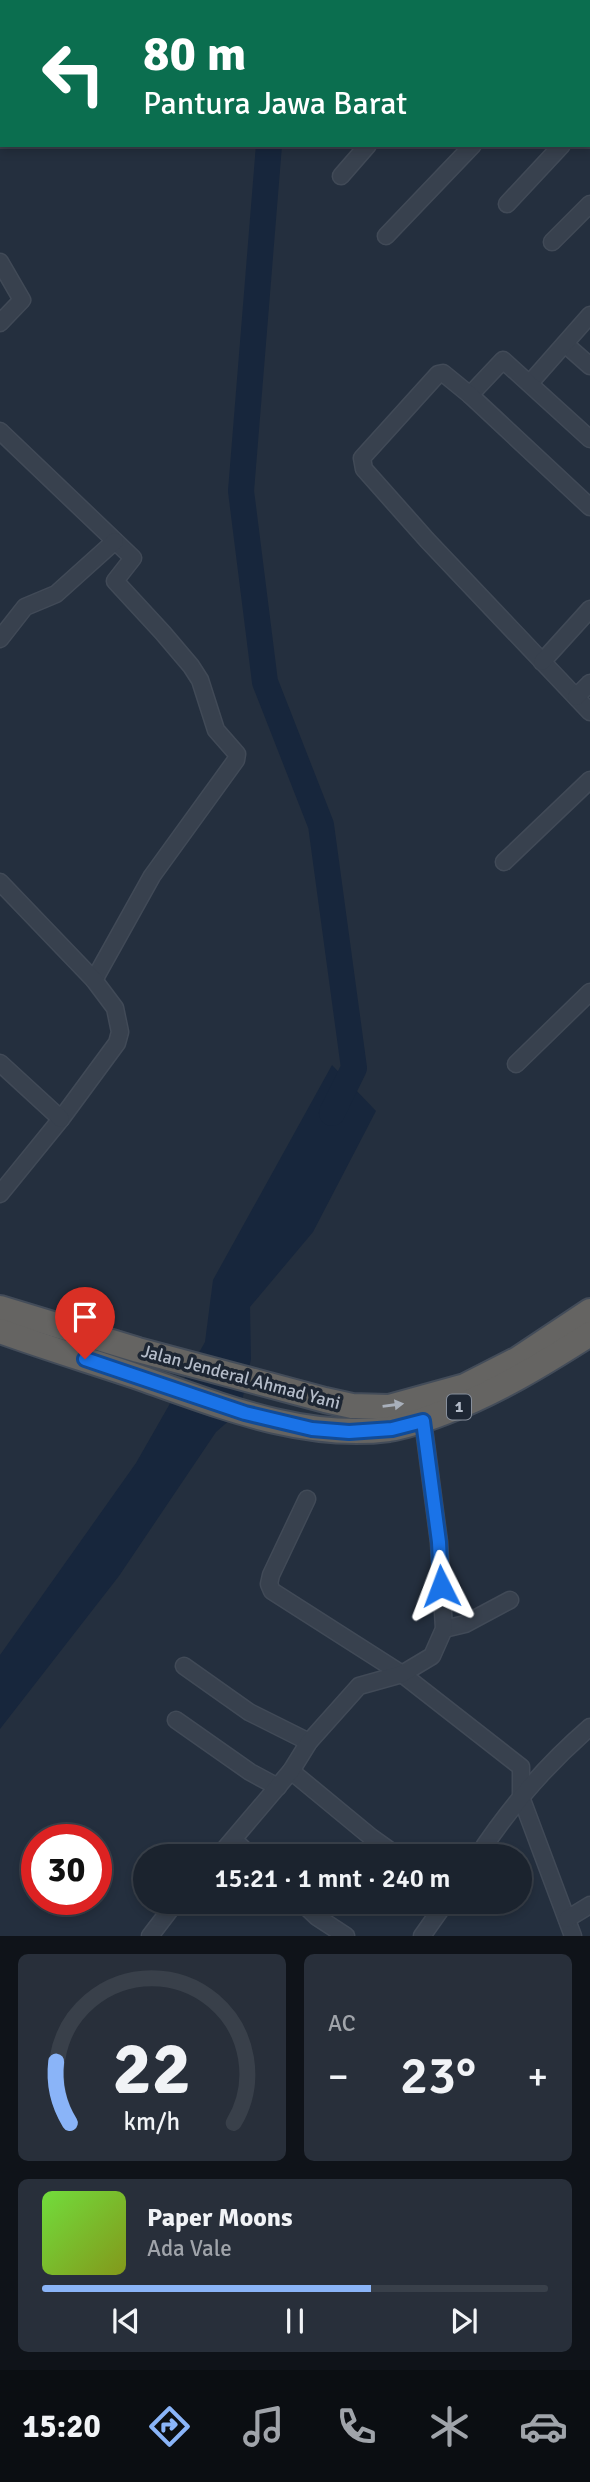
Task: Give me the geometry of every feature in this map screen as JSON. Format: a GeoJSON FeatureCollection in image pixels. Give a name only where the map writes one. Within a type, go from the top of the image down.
{"type":"FeatureCollection","features":[{"type":"Feature","properties":{"kind":"highway","name":"Jalan Jenderal Ahmad Yani"},"geometry":{"type":"LineString","coordinates":[[3,1325],[138,1350],[352,1406],[389,1406],[465,1386],[518,1359],[590,1311]]}},
{"type":"Feature","properties":{"kind":"highway","name":"1"},"geometry":{"type":"LineString","coordinates":[[3,1325],[60,1350],[245,1413],[312,1429],[349,1432],[392,1429],[423,1421],[476,1400],[590,1334]]}},
{"type":"Feature","properties":{"kind":"street"},"geometry":{"type":"LineString","coordinates":[[341,176],[366,147]]}},
{"type":"Feature","properties":{"kind":"street"},"geometry":{"type":"LineString","coordinates":[[386,236],[470,147]]}},
{"type":"Feature","properties":{"kind":"street"},"geometry":{"type":"LineString","coordinates":[[507,204],[560,147]]}},
{"type":"Feature","properties":{"kind":"street"},"geometry":{"type":"LineString","coordinates":[[552,242],[590,204]]}},
{"type":"Feature","properties":{"kind":"street"},"geometry":{"type":"LineString","coordinates":[[0,262],[22,300],[0,323]]}},
{"type":"Feature","properties":{"kind":"street"},"geometry":{"type":"LineString","coordinates":[[530,383],[590,314]]}},
{"type":"Feature","properties":{"kind":"street"},"geometry":{"type":"LineString","coordinates":[[565,344],[590,366]]}},
{"type":"Feature","properties":{"kind":"street"},"geometry":{"type":"LineString","coordinates":[[470,396],[502,359],[590,439]]}},
{"type":"Feature","properties":{"kind":"street"},"geometry":{"type":"LineString","coordinates":[[590,507],[444,374],[439,373],[364,454],[362,465],[427,540],[590,712]]}},
{"type":"Feature","properties":{"kind":"street"},"geometry":{"type":"LineString","coordinates":[[0,431],[133,559],[114,580],[191,666],[200,680],[216,730],[236,752],[237,758],[152,876],[94,980]]}},
{"type":"Feature","properties":{"kind":"street"},"geometry":{"type":"LineString","coordinates":[[0,639],[25,607],[55,594],[115,541]]}},
{"type":"Feature","properties":{"kind":"street"},"geometry":{"type":"LineString","coordinates":[[542,662],[590,610]]}},
{"type":"Feature","properties":{"kind":"street"},"geometry":{"type":"LineString","coordinates":[[576,697],[590,682]]}},
{"type":"Feature","properties":{"kind":"street"},"geometry":{"type":"LineString","coordinates":[[504,862],[590,780]]}},
{"type":"Feature","properties":{"kind":"street"},"geometry":{"type":"LineString","coordinates":[[0,882],[94,980],[115,1008],[120,1032],[117,1043],[61,1119],[0,1194]]}},
{"type":"Feature","properties":{"kind":"street"},"geometry":{"type":"LineString","coordinates":[[516,1064],[590,992]]}},
{"type":"Feature","properties":{"kind":"street"},"geometry":{"type":"LineString","coordinates":[[0,1063],[61,1119]]}},
{"type":"Feature","properties":{"kind":"street"},"geometry":{"type":"LineString","coordinates":[[230,1844],[291,1771],[309,1742],[359,1686],[402,1674],[432,1656],[444,1629],[439,1542],[423,1421]]}},
{"type":"Feature","properties":{"kind":"street"},"geometry":{"type":"LineString","coordinates":[[307,1499],[271,1575],[269,1584],[272,1591],[402,1674],[521,1768],[521,1797],[573,1936]]}},
{"type":"Feature","properties":{"kind":"street"},"geometry":{"type":"LineString","coordinates":[[444,1629],[465,1624],[510,1600]]}},
{"type":"Feature","properties":{"kind":"street"},"geometry":{"type":"LineString","coordinates":[[184,1666],[249,1712],[309,1742]]}},
{"type":"Feature","properties":{"kind":"street"},"geometry":{"type":"LineString","coordinates":[[176,1720],[250,1772],[278,1787]]}},
{"type":"Feature","properties":{"kind":"street"},"geometry":{"type":"LineString","coordinates":[[487,1844],[541,1774],[590,1727]]}},
{"type":"Feature","properties":{"kind":"street"},"geometry":{"type":"LineString","coordinates":[[291,1771],[381,1844]]}},
{"type":"Feature","properties":{"kind":"street"},"geometry":{"type":"LineString","coordinates":[[234,1840],[238,1844]]}},
{"type":"Feature","properties":{"kind":"street"},"geometry":{"type":"LineString","coordinates":[[567,1919],[590,1905]]}},
{"type":"Feature","properties":{"kind":"street"},"geometry":{"type":"LineString","coordinates":[[150,1936],[167,1914]]}},
{"type":"Feature","properties":{"kind":"street"},"geometry":{"type":"LineString","coordinates":[[314,1914],[346,1936]]}},
{"type":"Feature","properties":{"kind":"street"},"geometry":{"type":"LineString","coordinates":[[422,1936],[438,1914]]}},
{"type":"Feature","properties":{"kind":"water"},"geometry":{"type":"Polygon","coordinates":[[[332,1065],[376,1111],[313,1232],[250,1307],[251,1359],[240,1411],[216,1432],[119,1576],[0,1729],[0,1655],[136,1463],[205,1342],[213,1280],[332,1065]]]}},
{"type":"Feature","properties":{"kind":"waterway"},"geometry":{"type":"LineString","coordinates":[[269,147],[241,491],[265,682],[321,825],[354,1068],[332,1113]]}},
{"type":"Feature","properties":{"kind":"route"},"geometry":{"type":"LineString","coordinates":[[85,1359],[245,1413],[312,1429],[349,1432],[392,1429],[423,1421],[439,1542],[441,1586]]}}]}
